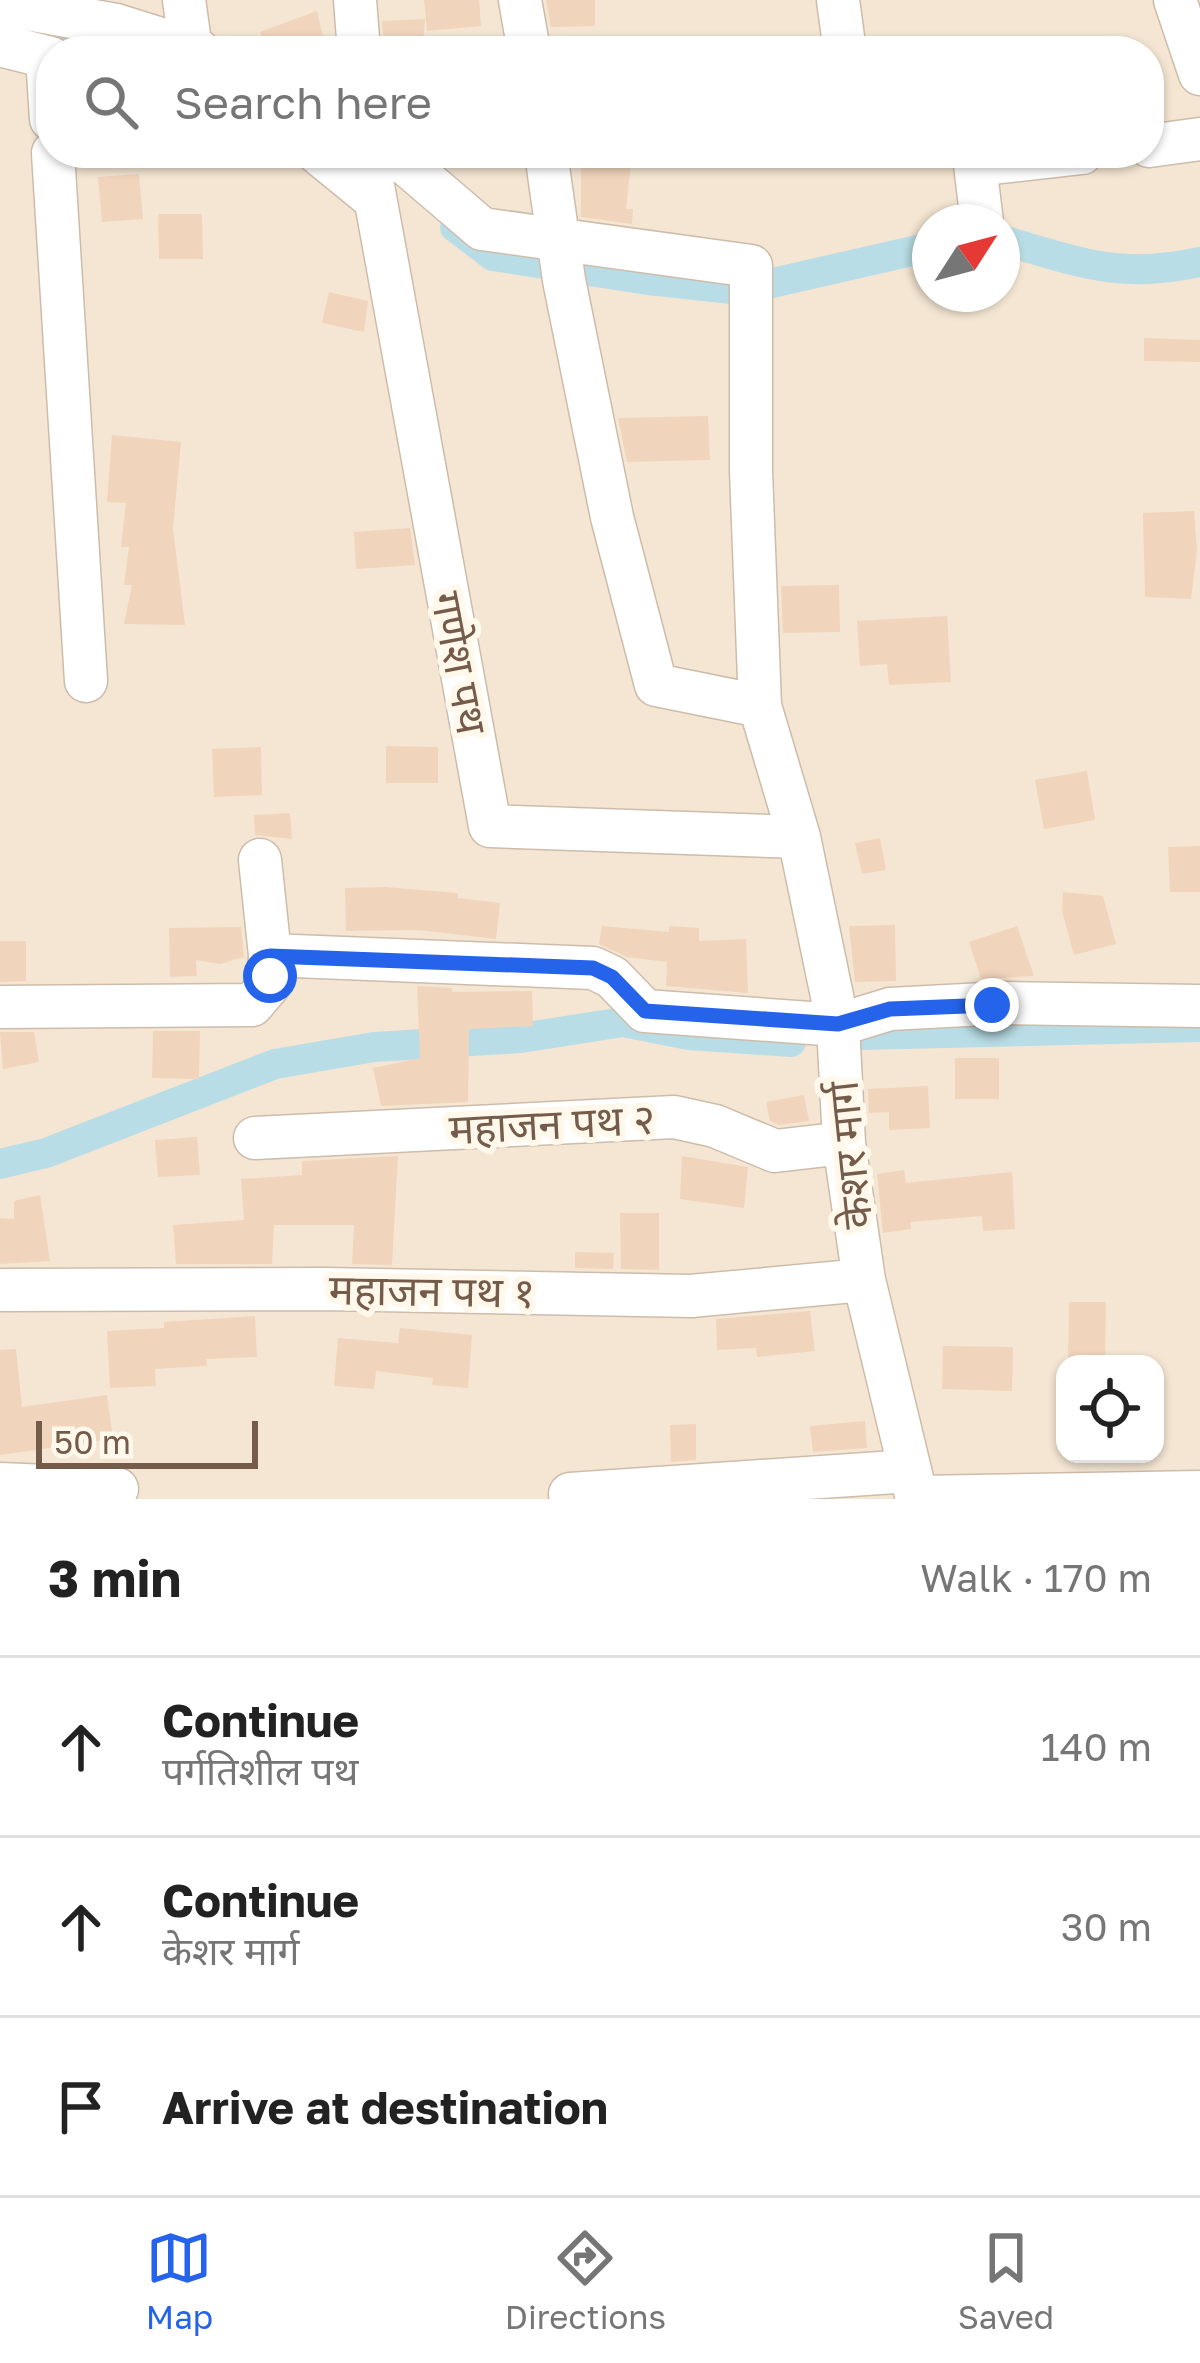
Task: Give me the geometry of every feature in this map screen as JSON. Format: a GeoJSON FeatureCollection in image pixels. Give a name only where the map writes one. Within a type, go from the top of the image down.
{"type":"FeatureCollection","features":[{"type":"Feature","properties":{"kind":"street"},"geometry":{"type":"LineString","coordinates":[[184,0],[192,36]]}},
{"type":"Feature","properties":{"kind":"street"},"geometry":{"type":"LineString","coordinates":[[356,0],[358,36]]}},
{"type":"Feature","properties":{"kind":"street"},"geometry":{"type":"LineString","coordinates":[[520,0],[526,36]]}},
{"type":"Feature","properties":{"kind":"street"},"geometry":{"type":"LineString","coordinates":[[1175,0],[1200,74]]}},
{"type":"Feature","properties":{"kind":"street"},"geometry":{"type":"LineString","coordinates":[[0,4],[151,36]]}},
{"type":"Feature","properties":{"kind":"street"},"geometry":{"type":"LineString","coordinates":[[0,45],[36,54]]}},
{"type":"Feature","properties":{"kind":"street"},"geometry":{"type":"LineString","coordinates":[[1164,144],[1200,139]]}},
{"type":"Feature","properties":{"kind":"street"},"geometry":{"type":"LineString","coordinates":[[54,168],[86,681]]}},
{"type":"Feature","properties":{"kind":"street"},"geometry":{"type":"LineString","coordinates":[[337,168],[373,196]]}},
{"type":"Feature","properties":{"kind":"street"},"geometry":{"type":"LineString","coordinates":[[369,168],[373,196]]}},
{"type":"Feature","properties":{"kind":"street"},"geometry":{"type":"LineString","coordinates":[[270,956],[593,968],[612,977],[645,1011],[838,1024],[799,837],[760,706],[750,284],[561,255],[482,229],[411,168]]}},
{"type":"Feature","properties":{"kind":"street"},"geometry":{"type":"LineString","coordinates":[[548,168],[612,517],[656,685],[760,706]]}},
{"type":"Feature","properties":{"kind":"street"},"geometry":{"type":"LineString","coordinates":[[975,168],[980,204]]}},
{"type":"Feature","properties":{"kind":"street","name":"गणेश पथ"},"geometry":{"type":"LineString","coordinates":[[373,196],[490,826],[799,837]]}},
{"type":"Feature","properties":{"kind":"street"},"geometry":{"type":"LineString","coordinates":[[0,1007],[252,1005],[269,986],[260,860]]}},
{"type":"Feature","properties":{"kind":"street","name":"केशर मार्ग"},"geometry":{"type":"LineString","coordinates":[[915,1489],[864,1280],[844,1143],[838,1024],[890,1009],[1003,1003],[1200,1006]]}},
{"type":"Feature","properties":{"kind":"street","name":"महाजन पथ २"},"geometry":{"type":"LineString","coordinates":[[255,1138],[674,1118],[715,1126],[776,1150],[844,1143]]}},
{"type":"Feature","properties":{"kind":"street","name":"महाजन पथ १"},"geometry":{"type":"LineString","coordinates":[[0,1290],[325,1289],[691,1296],[864,1280]]}},
{"type":"Feature","properties":{"kind":"street"},"geometry":{"type":"LineString","coordinates":[[0,1484],[117,1489]]}},
{"type":"Feature","properties":{"kind":"street"},"geometry":{"type":"LineString","coordinates":[[570,1495],[915,1489],[1200,1492]]}},
{"type":"Feature","properties":{"kind":"shaded area"},"geometry":{"type":"Polygon","coordinates":[[[0,0],[1200,0],[1200,1499],[0,1499],[0,0]]]}},
{"type":"Feature","properties":{"kind":"building"},"geometry":{"type":"Polygon","coordinates":[[[424,0],[479,0],[481,26],[427,31],[424,0]]]}},
{"type":"Feature","properties":{"kind":"building"},"geometry":{"type":"Polygon","coordinates":[[[546,0],[595,0],[595,26],[551,27],[546,0]]]}},
{"type":"Feature","properties":{"kind":"building"},"geometry":{"type":"Polygon","coordinates":[[[317,11],[323,36],[262,36],[260,32],[317,11]]]}},
{"type":"Feature","properties":{"kind":"building"},"geometry":{"type":"Polygon","coordinates":[[[425,19],[424,36],[383,36],[382,21],[425,19]]]}},
{"type":"Feature","properties":{"kind":"building"},"geometry":{"type":"Polygon","coordinates":[[[581,168],[630,168],[626,209],[633,209],[632,224],[581,217],[581,168]]]}},
{"type":"Feature","properties":{"kind":"building"},"geometry":{"type":"Polygon","coordinates":[[[139,174],[143,219],[102,222],[98,177],[139,174]]]}},
{"type":"Feature","properties":{"kind":"building"},"geometry":{"type":"Polygon","coordinates":[[[158,214],[202,214],[203,259],[159,259],[158,214]]]}},
{"type":"Feature","properties":{"kind":"building"},"geometry":{"type":"Polygon","coordinates":[[[329,292],[368,301],[364,332],[322,323],[329,292]]]}},
{"type":"Feature","properties":{"kind":"building"},"geometry":{"type":"Polygon","coordinates":[[[1144,338],[1200,340],[1200,362],[1144,361],[1144,338]]]}},
{"type":"Feature","properties":{"kind":"building"},"geometry":{"type":"Polygon","coordinates":[[[708,416],[710,460],[627,462],[618,418],[708,416]]]}},
{"type":"Feature","properties":{"kind":"building"},"geometry":{"type":"Polygon","coordinates":[[[112,435],[181,442],[173,529],[185,625],[124,624],[132,585],[124,585],[129,547],[121,547],[126,503],[107,502],[112,435]]]}},
{"type":"Feature","properties":{"kind":"building"},"geometry":{"type":"Polygon","coordinates":[[[1194,511],[1197,550],[1191,599],[1145,597],[1143,513],[1194,511]]]}},
{"type":"Feature","properties":{"kind":"building"},"geometry":{"type":"Polygon","coordinates":[[[410,528],[415,565],[356,569],[354,532],[410,528]]]}},
{"type":"Feature","properties":{"kind":"building"},"geometry":{"type":"Polygon","coordinates":[[[839,585],[840,632],[783,633],[781,586],[839,585]]]}},
{"type":"Feature","properties":{"kind":"building"},"geometry":{"type":"Polygon","coordinates":[[[947,616],[951,682],[889,685],[887,664],[860,666],[857,621],[947,616]]]}},
{"type":"Feature","properties":{"kind":"building"},"geometry":{"type":"Polygon","coordinates":[[[386,746],[438,747],[438,783],[386,783],[386,746]]]}},
{"type":"Feature","properties":{"kind":"building"},"geometry":{"type":"Polygon","coordinates":[[[261,747],[262,795],[214,797],[212,749],[261,747]]]}},
{"type":"Feature","properties":{"kind":"building"},"geometry":{"type":"Polygon","coordinates":[[[1087,771],[1095,820],[1044,829],[1035,780],[1087,771]]]}},
{"type":"Feature","properties":{"kind":"building"},"geometry":{"type":"Polygon","coordinates":[[[290,813],[292,839],[255,835],[254,815],[290,813]]]}},
{"type":"Feature","properties":{"kind":"building"},"geometry":{"type":"Polygon","coordinates":[[[880,838],[886,870],[862,874],[855,843],[880,838]]]}},
{"type":"Feature","properties":{"kind":"building"},"geometry":{"type":"Polygon","coordinates":[[[1200,846],[1200,892],[1170,892],[1168,847],[1200,846]]]}},
{"type":"Feature","properties":{"kind":"building"},"geometry":{"type":"Polygon","coordinates":[[[345,888],[458,893],[458,898],[500,903],[496,939],[418,930],[346,931],[345,888]]]}},
{"type":"Feature","properties":{"kind":"building"},"geometry":{"type":"Polygon","coordinates":[[[1063,892],[1103,896],[1116,944],[1074,955],[1062,911],[1063,892]]]}},
{"type":"Feature","properties":{"kind":"building"},"geometry":{"type":"Polygon","coordinates":[[[895,925],[896,981],[855,982],[849,926],[895,925]]]}},
{"type":"Feature","properties":{"kind":"building"},"geometry":{"type":"Polygon","coordinates":[[[602,926],[669,932],[669,926],[699,928],[699,941],[746,939],[748,993],[666,986],[667,962],[627,957],[599,944],[602,926]]]}},
{"type":"Feature","properties":{"kind":"building"},"geometry":{"type":"Polygon","coordinates":[[[1017,926],[1034,976],[981,979],[969,942],[1017,926]]]}},
{"type":"Feature","properties":{"kind":"building"},"geometry":{"type":"Polygon","coordinates":[[[241,927],[244,957],[220,964],[196,960],[197,976],[170,977],[169,928],[241,927]]]}},
{"type":"Feature","properties":{"kind":"building"},"geometry":{"type":"Polygon","coordinates":[[[0,941],[26,941],[26,981],[0,982],[0,941]]]}},
{"type":"Feature","properties":{"kind":"building"},"geometry":{"type":"Polygon","coordinates":[[[417,986],[452,988],[452,992],[532,991],[533,1026],[469,1029],[468,1102],[381,1106],[373,1068],[420,1058],[417,986]]]}},
{"type":"Feature","properties":{"kind":"building"},"geometry":{"type":"Polygon","coordinates":[[[153,1031],[200,1031],[199,1079],[152,1078],[153,1031]]]}},
{"type":"Feature","properties":{"kind":"building"},"geometry":{"type":"Polygon","coordinates":[[[0,1032],[34,1032],[39,1062],[3,1069],[0,1032]]]}},
{"type":"Feature","properties":{"kind":"building"},"geometry":{"type":"Polygon","coordinates":[[[955,1058],[999,1058],[999,1099],[955,1099],[955,1058]]]}},
{"type":"Feature","properties":{"kind":"building"},"geometry":{"type":"Polygon","coordinates":[[[928,1086],[930,1128],[889,1130],[889,1112],[869,1113],[868,1089],[928,1086]]]}},
{"type":"Feature","properties":{"kind":"building"},"geometry":{"type":"Polygon","coordinates":[[[804,1095],[809,1121],[779,1125],[770,1121],[766,1102],[804,1095]]]}},
{"type":"Feature","properties":{"kind":"building"},"geometry":{"type":"Polygon","coordinates":[[[197,1137],[200,1175],[158,1177],[155,1140],[197,1137]]]}},
{"type":"Feature","properties":{"kind":"building"},"geometry":{"type":"Polygon","coordinates":[[[398,1156],[392,1265],[352,1264],[354,1225],[274,1225],[272,1264],[176,1264],[173,1225],[244,1220],[241,1179],[302,1175],[302,1161],[398,1156]]]}},
{"type":"Feature","properties":{"kind":"building"},"geometry":{"type":"Polygon","coordinates":[[[682,1156],[748,1167],[744,1208],[680,1199],[682,1156]]]}},
{"type":"Feature","properties":{"kind":"building"},"geometry":{"type":"Polygon","coordinates":[[[904,1170],[906,1183],[1012,1172],[1015,1229],[983,1231],[982,1216],[910,1222],[911,1229],[883,1233],[877,1174],[904,1170]]]}},
{"type":"Feature","properties":{"kind":"building"},"geometry":{"type":"Polygon","coordinates":[[[40,1195],[50,1261],[0,1264],[0,1218],[14,1219],[14,1201],[40,1195]]]}},
{"type":"Feature","properties":{"kind":"building"},"geometry":{"type":"Polygon","coordinates":[[[620,1213],[659,1213],[659,1270],[621,1269],[620,1213]]]}},
{"type":"Feature","properties":{"kind":"building"},"geometry":{"type":"Polygon","coordinates":[[[575,1252],[614,1253],[613,1269],[575,1268],[575,1252]]]}},
{"type":"Feature","properties":{"kind":"building"},"geometry":{"type":"Polygon","coordinates":[[[1069,1302],[1106,1302],[1105,1355],[1068,1355],[1069,1302]]]}},
{"type":"Feature","properties":{"kind":"building"},"geometry":{"type":"Polygon","coordinates":[[[810,1311],[815,1351],[757,1357],[756,1348],[717,1350],[716,1319],[810,1311]]]}},
{"type":"Feature","properties":{"kind":"building"},"geometry":{"type":"Polygon","coordinates":[[[255,1316],[257,1357],[206,1359],[207,1366],[155,1369],[156,1386],[110,1388],[107,1331],[255,1316]]]}},
{"type":"Feature","properties":{"kind":"building"},"geometry":{"type":"Polygon","coordinates":[[[400,1328],[472,1335],[468,1388],[376,1371],[374,1389],[334,1386],[338,1338],[398,1343],[400,1328]]]}},
{"type":"Feature","properties":{"kind":"building"},"geometry":{"type":"Polygon","coordinates":[[[943,1346],[1013,1347],[1012,1391],[942,1389],[943,1346]]]}},
{"type":"Feature","properties":{"kind":"building"},"geometry":{"type":"Polygon","coordinates":[[[16,1349],[22,1407],[107,1395],[113,1439],[0,1455],[0,1350],[16,1349]]]}},
{"type":"Feature","properties":{"kind":"building"},"geometry":{"type":"Polygon","coordinates":[[[865,1421],[867,1448],[813,1452],[810,1426],[865,1421]]]}},
{"type":"Feature","properties":{"kind":"building"},"geometry":{"type":"Polygon","coordinates":[[[696,1424],[696,1460],[671,1462],[670,1425],[696,1424]]]}},
{"type":"Feature","properties":{"kind":"waterway"},"geometry":{"type":"LineString","coordinates":[[66,32],[78,36]]}},
{"type":"Feature","properties":{"kind":"waterway"},"geometry":{"type":"LineString","coordinates":[[455,227],[493,256],[742,290],[912,251]]}},
{"type":"Feature","properties":{"kind":"waterway"},"geometry":{"type":"LineString","coordinates":[[1020,245],[1122,269],[1200,262]]}},
{"type":"Feature","properties":{"kind":"waterway"},"geometry":{"type":"LineString","coordinates":[[0,1164],[46,1153],[275,1064],[374,1047],[521,1038],[623,1022],[689,1035],[791,1042]]}},
{"type":"Feature","properties":{"kind":"waterway"},"geometry":{"type":"LineString","coordinates":[[863,1035],[1200,1027]]}},
{"type":"Feature","properties":{"kind":"route"},"geometry":{"type":"LineString","coordinates":[[270,976],[270,956],[593,968],[612,977],[645,1011],[838,1024],[890,1009],[992,1005]]}}]}
